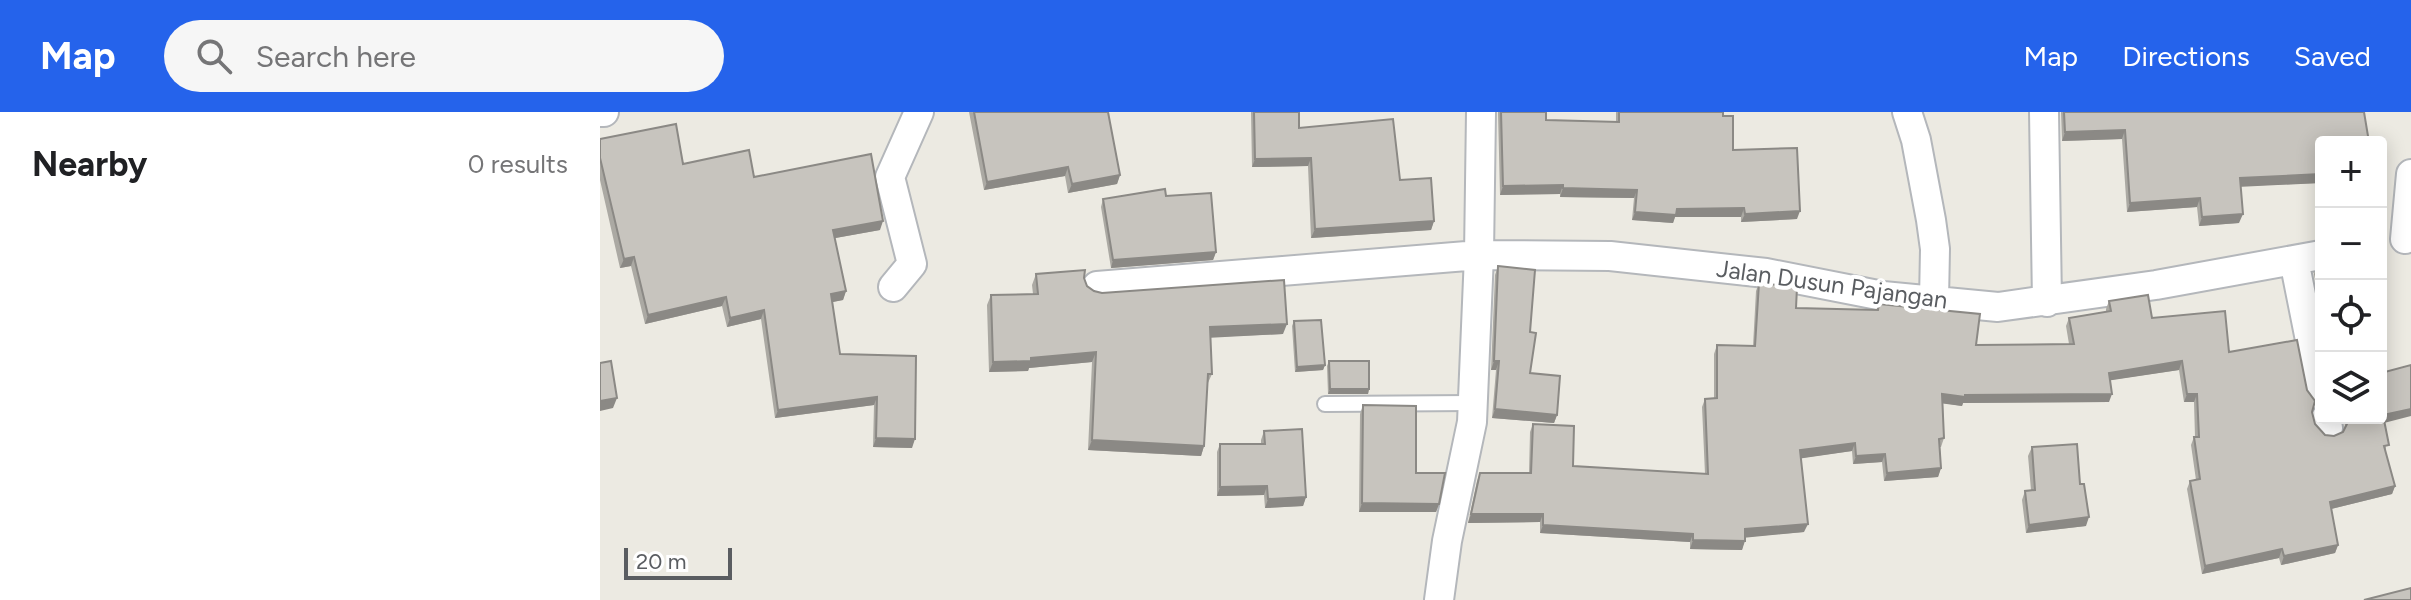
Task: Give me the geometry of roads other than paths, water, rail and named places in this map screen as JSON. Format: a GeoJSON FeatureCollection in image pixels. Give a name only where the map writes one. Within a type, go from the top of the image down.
{"type":"FeatureCollection","features":[{"type":"Feature","properties":{"kind":"street"},"geometry":{"type":"LineString","coordinates":[[893,287],[912,264],[890,177],[919,112]]}},
{"type":"Feature","properties":{"kind":"street"},"geometry":{"type":"LineString","coordinates":[[1907,112],[1916,140],[1931,220],[1935,249],[1934,300]]}},
{"type":"Feature","properties":{"kind":"street"},"geometry":{"type":"LineString","coordinates":[[2044,112],[2047,302]]}},
{"type":"Feature","properties":{"kind":"street"},"geometry":{"type":"LineString","coordinates":[[1439,600],[1447,541],[1472,422],[1479,255],[1477,113]]}},
{"type":"Feature","properties":{"kind":"street"},"geometry":{"type":"LineString","coordinates":[[2399,240],[2411,174]]}},
{"type":"Feature","properties":{"kind":"street","name":"Jalan Dusun Pajangan"},"geometry":{"type":"LineString","coordinates":[[1097,286],[1479,255],[1610,256],[1766,273],[1883,296],[1998,307],[2047,302],[2307,257]]}},
{"type":"Feature","properties":{"kind":"street"},"geometry":{"type":"LineString","coordinates":[[2307,257],[2317,352]]}},
{"type":"Feature","properties":{"kind":"lane"},"geometry":{"type":"LineString","coordinates":[[1325,404],[1472,403]]}}]}
